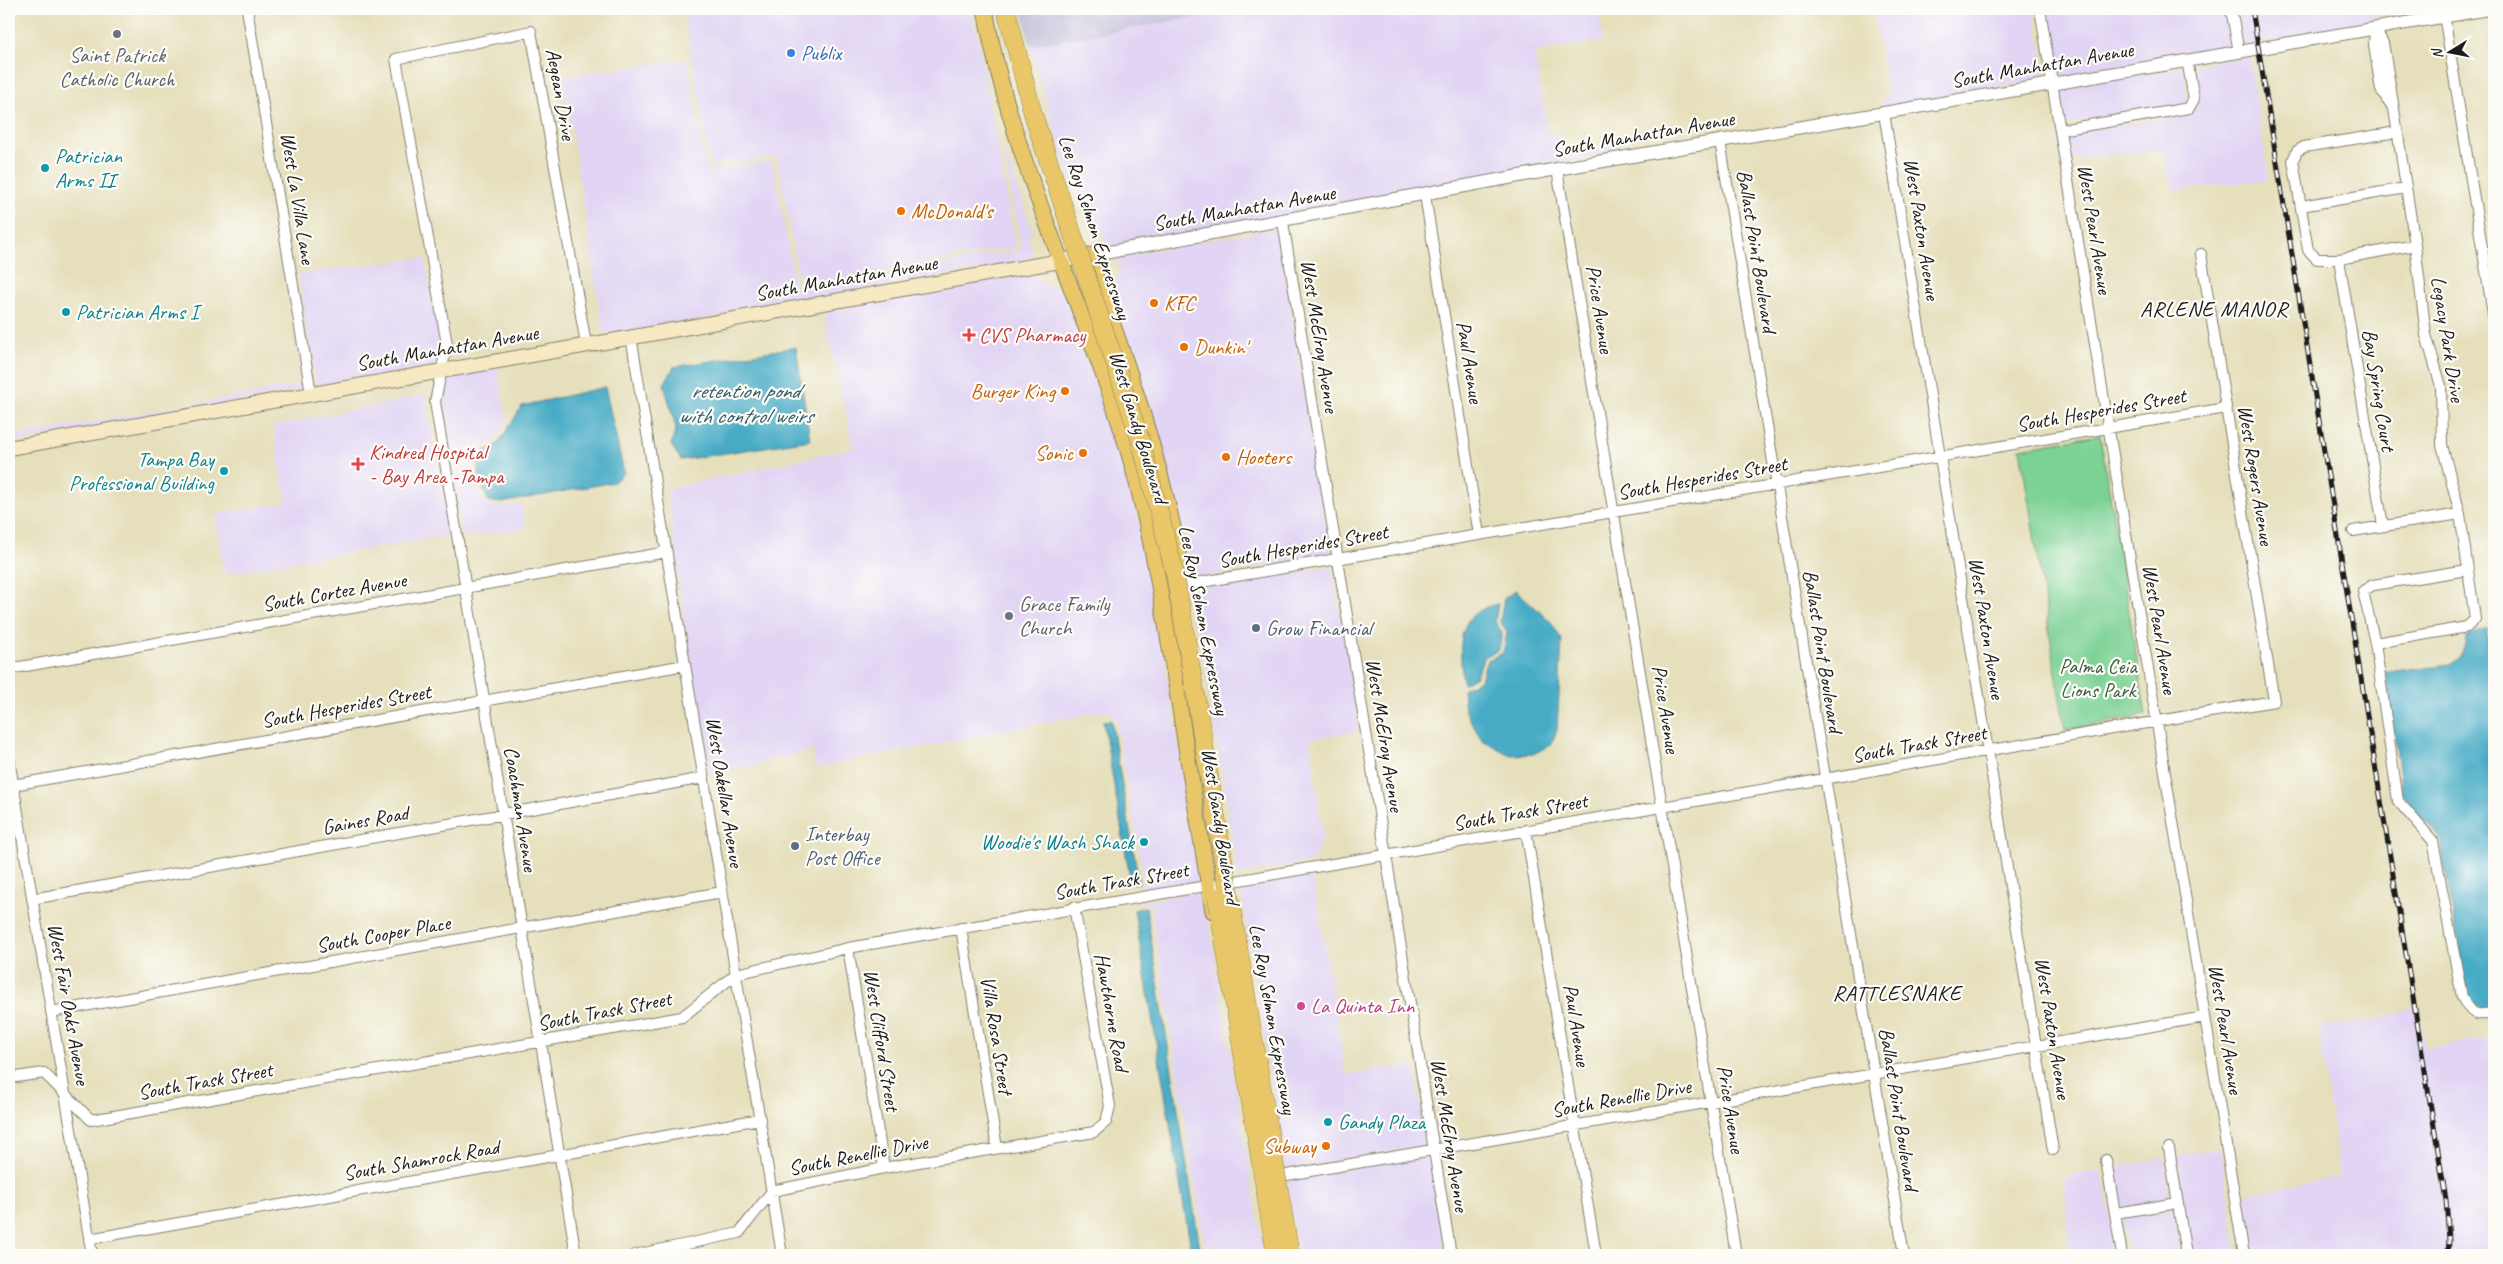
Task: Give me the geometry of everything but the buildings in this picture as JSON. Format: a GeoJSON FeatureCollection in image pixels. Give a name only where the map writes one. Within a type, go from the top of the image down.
{"type":"FeatureCollection","features":[{"type":"Feature","properties":{"kind":"highway","name":"Lee Roy Selmon Expressway"},"geometry":{"type":"LineString","coordinates":[[995,9],[1024,116],[1128,435],[1164,576],[1276,1255]]}},
{"type":"Feature","properties":{"kind":"highway","name":"Lee Roy Selmon Expressway"},"geometry":{"type":"LineString","coordinates":[[1006,9],[1033,114],[1115,358],[1145,455],[1177,584],[1291,1255]]}},
{"type":"Feature","properties":{"kind":"main road","name":"West Gandy Boulevard"},"geometry":{"type":"LineString","coordinates":[[985,9],[994,58],[1018,144],[1062,260],[1114,407],[1150,536],[1270,1255]]}},
{"type":"Feature","properties":{"kind":"main road"},"geometry":{"type":"LineString","coordinates":[[990,9],[1011,103],[1056,226],[1062,238],[1072,248],[1088,256]]}},
{"type":"Feature","properties":{"kind":"main road","name":"West Gandy Boulevard"},"geometry":{"type":"LineString","coordinates":[[1010,9],[1032,94],[1048,144],[1134,382],[1171,516],[1257,1027],[1281,1176],[1291,1255]]}},
{"type":"Feature","properties":{"kind":"main road","name":"South Manhattan Avenue"},"geometry":{"type":"LineString","coordinates":[[9,448],[1088,256]]}},
{"type":"Feature","properties":{"kind":"main road"},"geometry":{"type":"LineString","coordinates":[[1062,260],[1076,269],[1091,291],[1130,393],[1159,493],[1171,516]]}},
{"type":"Feature","properties":{"kind":"main road"},"geometry":{"type":"LineString","coordinates":[[1150,536],[1162,544],[1168,554],[1187,661],[1203,700]]}},
{"type":"Feature","properties":{"kind":"main road"},"geometry":{"type":"LineString","coordinates":[[1189,766],[1196,774],[1210,864],[1218,877],[1233,881]]}},
{"type":"Feature","properties":{"kind":"main road"},"geometry":{"type":"LineString","coordinates":[[1208,885],[1226,895],[1232,911],[1247,1008],[1257,1027]]}},
{"type":"Feature","properties":{"kind":"main road"},"geometry":{"type":"LineString","coordinates":[[1235,1043],[1242,1058],[1259,1155],[1265,1166],[1281,1176]]}},
{"type":"Feature","properties":{"kind":"main road"},"geometry":{"type":"LineString","coordinates":[[1257,1181],[1265,1182],[1286,1218]]}},
{"type":"Feature","properties":{"kind":"street","name":"West La Villa Lane"},"geometry":{"type":"LineString","coordinates":[[247,9],[311,393]]}},
{"type":"Feature","properties":{"kind":"street","name":"West Pearl Avenue"},"geometry":{"type":"LineString","coordinates":[[2040,9],[2244,1255]]}},
{"type":"Feature","properties":{"kind":"street"},"geometry":{"type":"LineString","coordinates":[[2231,9],[2238,52]]}},
{"type":"Feature","properties":{"kind":"street","name":"South Manhattan Avenue"},"geometry":{"type":"LineString","coordinates":[[1088,256],[1283,222],[1558,169],[2375,28],[2444,12],[2488,9]]}},
{"type":"Feature","properties":{"kind":"street"},"geometry":{"type":"LineString","coordinates":[[2444,12],[2494,320]]}},
{"type":"Feature","properties":{"kind":"street","name":"Legacy Park Drive"},"geometry":{"type":"LineString","coordinates":[[2375,28],[2383,44],[2384,76],[2381,90],[2394,109],[2415,245],[2426,334],[2441,386],[2442,445],[2460,514],[2467,570],[2476,619],[2467,627],[2375,643]]}},
{"type":"Feature","properties":{"kind":"street","name":"Aegean Drive"},"geometry":{"type":"LineString","coordinates":[[442,370],[447,344],[396,59],[530,31],[586,344]]}},
{"type":"Feature","properties":{"kind":"street"},"geometry":{"type":"LineString","coordinates":[[2060,130],[2189,108],[2194,99],[2187,60]]}},
{"type":"Feature","properties":{"kind":"street","name":"West Paxton Avenue"},"geometry":{"type":"LineString","coordinates":[[1884,112],[2053,1150]]}},
{"type":"Feature","properties":{"kind":"street"},"geometry":{"type":"LineString","coordinates":[[2398,132],[2304,147],[2297,150],[2293,160],[2308,250],[2317,259],[2339,259],[2415,245]]}},
{"type":"Feature","properties":{"kind":"street","name":"Ballast Point Boulevard"},"geometry":{"type":"LineString","coordinates":[[1720,141],[1904,1255]]}},
{"type":"Feature","properties":{"kind":"street","name":"Price Avenue"},"geometry":{"type":"LineString","coordinates":[[1558,169],[1736,1255]]}},
{"type":"Feature","properties":{"kind":"street"},"geometry":{"type":"LineString","coordinates":[[2300,206],[2406,188]]}},
{"type":"Feature","properties":{"kind":"street","name":"Paul Avenue"},"geometry":{"type":"LineString","coordinates":[[1425,195],[1479,535]]}},
{"type":"Feature","properties":{"kind":"street","name":"West McElroy Avenue"},"geometry":{"type":"LineString","coordinates":[[1283,222],[1451,1255]]}},
{"type":"Feature","properties":{"kind":"street","name":"West Rogers Avenue"},"geometry":{"type":"LineString","coordinates":[[2201,254],[2274,701]]}},
{"type":"Feature","properties":{"kind":"street","name":"Bay Spring Court"},"geometry":{"type":"LineString","coordinates":[[2339,259],[2383,526]]}},
{"type":"Feature","properties":{"kind":"street","name":"West Oakellar Avenue"},"geometry":{"type":"LineString","coordinates":[[631,336],[782,1255]]}},
{"type":"Feature","properties":{"kind":"street","name":"Coachman Avenue"},"geometry":{"type":"LineString","coordinates":[[442,370],[435,402],[576,1255]]}},
{"type":"Feature","properties":{"kind":"street","name":"South Hesperides Street"},"geometry":{"type":"LineString","coordinates":[[1184,585],[2226,408]]}},
{"type":"Feature","properties":{"kind":"street"},"geometry":{"type":"LineString","coordinates":[[2353,531],[2460,514]]}},
{"type":"Feature","properties":{"kind":"street","name":"South Cortez Avenue"},"geometry":{"type":"LineString","coordinates":[[9,669],[666,552]]}},
{"type":"Feature","properties":{"kind":"street"},"geometry":{"type":"LineString","coordinates":[[2467,570],[2373,585],[2364,591],[2375,643],[2398,801],[2434,841],[2462,997],[2469,1011],[2478,1015],[2494,1013]]}},
{"type":"Feature","properties":{"kind":"street","name":"South Hesperides Street"},"geometry":{"type":"LineString","coordinates":[[13,785],[685,665]]}},
{"type":"Feature","properties":{"kind":"street","name":"South Trask Street"},"geometry":{"type":"LineString","coordinates":[[9,1078],[44,1073],[91,1120],[682,1017],[736,974],[848,948],[1074,907],[1130,899],[2274,701]]}},
{"type":"Feature","properties":{"kind":"street","name":"West Fair Oaks Avenue"},"geometry":{"type":"LineString","coordinates":[[9,759],[92,1255]]}},
{"type":"Feature","properties":{"kind":"street","name":"Gaines Road"},"geometry":{"type":"LineString","coordinates":[[32,899],[704,778]]}},
{"type":"Feature","properties":{"kind":"street","name":"Paul Avenue"},"geometry":{"type":"LineString","coordinates":[[1526,830],[1596,1255]]}},
{"type":"Feature","properties":{"kind":"street","name":"South Cooper Place"},"geometry":{"type":"LineString","coordinates":[[51,1012],[722,892]]}},
{"type":"Feature","properties":{"kind":"street","name":"Hawthorne Road"},"geometry":{"type":"LineString","coordinates":[[1074,907],[1110,1106],[1106,1122]]}},
{"type":"Feature","properties":{"kind":"street","name":"Villa Rosa Street"},"geometry":{"type":"LineString","coordinates":[[961,928],[997,1148]]}},
{"type":"Feature","properties":{"kind":"street","name":"West Clifford Street"},"geometry":{"type":"LineString","coordinates":[[848,948],[884,1168]]}},
{"type":"Feature","properties":{"kind":"street","name":"South Renellie Drive"},"geometry":{"type":"LineString","coordinates":[[1281,1176],[2204,1017]]}},
{"type":"Feature","properties":{"kind":"street","name":"South Shamrock Road"},"geometry":{"type":"LineString","coordinates":[[89,1239],[760,1119]]}},
{"type":"Feature","properties":{"kind":"street","name":"South Renellie Drive"},"geometry":{"type":"LineString","coordinates":[[635,1255],[739,1232],[772,1191],[884,1168],[1094,1132],[1106,1122]]}},
{"type":"Feature","properties":{"kind":"street"},"geometry":{"type":"LineString","coordinates":[[2169,1148],[2186,1255]]}},
{"type":"Feature","properties":{"kind":"street"},"geometry":{"type":"LineString","coordinates":[[2106,1160],[2122,1255]]}},
{"type":"Feature","properties":{"kind":"street"},"geometry":{"type":"LineString","coordinates":[[2115,1214],[2178,1203]]}},
{"type":"Feature","properties":{"kind":"shaded area"},"geometry":{"type":"Polygon","coordinates":[[[683,9],[972,9],[1016,247],[800,285],[777,156],[711,166],[683,9]]]}},
{"type":"Feature","properties":{"kind":"shaded area"},"geometry":{"type":"Polygon","coordinates":[[[1022,9],[1242,9],[1030,46],[1022,9]]]}},
{"type":"Feature","properties":{"kind":"shaded area"},"geometry":{"type":"Polygon","coordinates":[[[1242,9],[1598,9],[1603,41],[1535,53],[1547,132],[1550,135],[1562,133],[1564,148],[1568,152],[1629,143],[1630,151],[1305,209],[1296,214],[1109,247],[1102,233],[1090,227],[1084,214],[1065,165],[1030,46],[1242,9]]]}},
{"type":"Feature","properties":{"kind":"shaded area"},"geometry":{"type":"Polygon","coordinates":[[[1873,9],[2034,9],[2046,79],[1883,107],[1882,101],[1888,95],[1873,9]]]}},
{"type":"Feature","properties":{"kind":"shaded area"},"geometry":{"type":"Polygon","coordinates":[[[2046,9],[2225,9],[2232,48],[2057,77],[2046,9]]]}},
{"type":"Feature","properties":{"kind":"shaded area"},"geometry":{"type":"Polygon","coordinates":[[[2237,9],[2372,9],[2374,14],[2391,14],[2301,36],[2243,46],[2237,9]]]}},
{"type":"Feature","properties":{"kind":"shaded area"},"geometry":{"type":"Polygon","coordinates":[[[2249,55],[2269,180],[2173,190],[2163,150],[2072,159],[2067,134],[2190,113],[2194,110],[2199,99],[2195,65],[2249,55]]]}},
{"type":"Feature","properties":{"kind":"shaded area"},"geometry":{"type":"Polygon","coordinates":[[[687,59],[707,169],[712,170],[773,161],[795,286],[798,290],[1019,250],[1021,246],[1001,140],[1032,230],[1029,241],[1034,260],[611,335],[603,331],[563,76],[687,59]]]}},
{"type":"Feature","properties":{"kind":"shaded area"},"geometry":{"type":"Polygon","coordinates":[[[2183,67],[2188,98],[2185,104],[2066,124],[2059,88],[2183,67]]]}},
{"type":"Feature","properties":{"kind":"shaded area"},"geometry":{"type":"Polygon","coordinates":[[[1278,228],[1331,555],[1191,579],[1187,547],[1164,453],[1130,343],[1107,283],[1114,281],[1121,271],[1114,257],[1278,228]]]}},
{"type":"Feature","properties":{"kind":"shaded area"},"geometry":{"type":"Polygon","coordinates":[[[425,258],[441,344],[436,366],[316,387],[298,274],[425,258]]]}},
{"type":"Feature","properties":{"kind":"shaded area"},"geometry":{"type":"Polygon","coordinates":[[[1036,270],[1041,284],[1050,285],[1063,291],[1121,456],[1135,507],[1148,567],[1202,881],[1138,892],[1138,888],[1143,886],[1144,882],[1116,719],[1110,716],[1109,710],[816,768],[813,750],[722,773],[708,771],[687,641],[667,489],[854,448],[826,326],[826,307],[1036,270]]]}},
{"type":"Feature","properties":{"kind":"shaded area"},"geometry":{"type":"Polygon","coordinates":[[[286,275],[305,389],[9,443],[9,437],[303,384],[286,275]]]}},
{"type":"Feature","properties":{"kind":"shaded area"},"geometry":{"type":"Polygon","coordinates":[[[497,366],[507,421],[494,441],[476,452],[473,460],[477,490],[487,505],[502,507],[522,504],[526,528],[463,537],[441,402],[447,374],[497,366]]]}},
{"type":"Feature","properties":{"kind":"shaded area","name":"Kindred Hospital - Bay Area -Tampa"},"geometry":{"type":"Polygon","coordinates":[[[425,395],[450,535],[224,574],[215,514],[286,503],[273,426],[425,395]]]}},
{"type":"Feature","properties":{"kind":"shaded area"},"geometry":{"type":"Polygon","coordinates":[[[1332,566],[1359,730],[1310,739],[1323,837],[1312,862],[1238,875],[1193,589],[1332,566]]]}},
{"type":"Feature","properties":{"kind":"shaded area"},"geometry":{"type":"Polygon","coordinates":[[[1312,872],[1346,1075],[1414,1065],[1427,1145],[1286,1170],[1240,885],[1312,872]]]}},
{"type":"Feature","properties":{"kind":"shaded area"},"geometry":{"type":"Polygon","coordinates":[[[1204,891],[1251,1180],[1250,1184],[1252,1185],[1264,1255],[1206,1255],[1151,907],[1148,903],[1140,904],[1140,902],[1204,891]]]}},
{"type":"Feature","properties":{"kind":"shaded area"},"geometry":{"type":"Polygon","coordinates":[[[2416,1007],[2426,1049],[2494,1037],[2494,1255],[2250,1255],[2236,1167],[2245,1195],[2340,1177],[2319,1026],[2373,1021],[2416,1007]]]}},
{"type":"Feature","properties":{"kind":"shaded area"},"geometry":{"type":"Polygon","coordinates":[[[2220,1148],[2238,1255],[2192,1255],[2176,1156],[2220,1148]]]}},
{"type":"Feature","properties":{"kind":"shaded area"},"geometry":{"type":"Polygon","coordinates":[[[1429,1155],[1445,1255],[1299,1255],[1287,1180],[1429,1155]]]}},
{"type":"Feature","properties":{"kind":"shaded area"},"geometry":{"type":"Polygon","coordinates":[[[2164,1158],[2171,1199],[2120,1207],[2113,1168],[2164,1158]]]}},
{"type":"Feature","properties":{"kind":"shaded area"},"geometry":{"type":"Polygon","coordinates":[[[2102,1170],[2116,1255],[2069,1255],[2064,1177],[2102,1170]]]}},
{"type":"Feature","properties":{"kind":"shaded area"},"geometry":{"type":"Polygon","coordinates":[[[2173,1209],[2180,1255],[2128,1255],[2122,1218],[2173,1209]]]}},
{"type":"Feature","properties":{"kind":"green space","name":"Palma Ceia Lions Park"},"geometry":{"type":"Polygon","coordinates":[[[2100,435],[2146,715],[2065,730],[2020,448],[2100,435]]]}},
{"type":"Feature","properties":{"kind":"water","name":"retention pond with control weirs"},"geometry":{"type":"Polygon","coordinates":[[[796,347],[810,440],[681,460],[671,445],[676,428],[664,384],[674,367],[796,347]]]}},
{"type":"Feature","properties":{"kind":"water"},"geometry":{"type":"Polygon","coordinates":[[[605,387],[624,473],[614,482],[501,503],[489,501],[479,471],[481,453],[498,444],[522,406],[605,387]]]}},
{"type":"Feature","properties":{"kind":"water"},"geometry":{"type":"Polygon","coordinates":[[[1516,590],[1551,622],[1562,640],[1557,730],[1551,745],[1533,754],[1510,755],[1482,740],[1465,711],[1463,689],[1481,679],[1487,660],[1503,653],[1507,632],[1500,621],[1504,599],[1516,590]]]}},
{"type":"Feature","properties":{"kind":"water"},"geometry":{"type":"Polygon","coordinates":[[[1498,604],[1495,621],[1502,633],[1499,650],[1484,657],[1476,676],[1463,684],[1461,645],[1462,634],[1466,624],[1473,615],[1498,604]]]}},
{"type":"Feature","properties":{"kind":"water"},"geometry":{"type":"Polygon","coordinates":[[[2486,628],[2494,679],[2494,1007],[2482,1009],[2468,999],[2440,840],[2433,828],[2414,812],[2402,792],[2386,672],[2450,664],[2462,652],[2466,636],[2486,628]]]}},
{"type":"Feature","properties":{"kind":"water"},"geometry":{"type":"Polygon","coordinates":[[[1111,720],[1139,883],[1131,884],[1103,721],[1111,720]]]}},
{"type":"Feature","properties":{"kind":"water"},"geometry":{"type":"Polygon","coordinates":[[[1146,907],[1201,1255],[1192,1255],[1134,910],[1146,907]]]}},
{"type":"Feature","properties":{"kind":"railway"},"geometry":{"type":"LineString","coordinates":[[2252,9],[2446,1200],[2449,1239],[2448,1255]]}},
{"type":"Feature","properties":{"kind":"place","name":"Saint Patrick Catholic Church"},"geometry":{"type":"Point","coordinates":[117,34]}},
{"type":"Feature","properties":{"kind":"place","name":"Publix"},"geometry":{"type":"Point","coordinates":[791,53]}},
{"type":"Feature","properties":{"kind":"place","name":"Patrician Arms II"},"geometry":{"type":"Point","coordinates":[45,168]}},
{"type":"Feature","properties":{"kind":"place","name":"McDonald's"},"geometry":{"type":"Point","coordinates":[901,211]}},
{"type":"Feature","properties":{"kind":"place","name":"KFC"},"geometry":{"type":"Point","coordinates":[1154,303]}},
{"type":"Feature","properties":{"kind":"place","name":"Patrician Arms I"},"geometry":{"type":"Point","coordinates":[66,312]}},
{"type":"Feature","properties":{"kind":"place","name":"CVS Pharmacy"},"geometry":{"type":"Point","coordinates":[969,335]}},
{"type":"Feature","properties":{"kind":"place","name":"Dunkin'"},"geometry":{"type":"Point","coordinates":[1184,347]}},
{"type":"Feature","properties":{"kind":"place","name":"Burger King"},"geometry":{"type":"Point","coordinates":[1065,391]}},
{"type":"Feature","properties":{"kind":"place","name":"Sonic"},"geometry":{"type":"Point","coordinates":[1083,453]}},
{"type":"Feature","properties":{"kind":"place","name":"Hooters"},"geometry":{"type":"Point","coordinates":[1226,457]}},
{"type":"Feature","properties":{"kind":"place","name":"Kindred Hospital - Bay Area -Tampa"},"geometry":{"type":"Point","coordinates":[358,464]}},
{"type":"Feature","properties":{"kind":"place","name":"Tampa Bay Professional Building"},"geometry":{"type":"Point","coordinates":[224,471]}},
{"type":"Feature","properties":{"kind":"place","name":"Grace Family Church"},"geometry":{"type":"Point","coordinates":[1009,616]}},
{"type":"Feature","properties":{"kind":"place","name":"Grow Financial"},"geometry":{"type":"Point","coordinates":[1256,628]}},
{"type":"Feature","properties":{"kind":"place","name":"Woodie's Wash Shack"},"geometry":{"type":"Point","coordinates":[1144,842]}},
{"type":"Feature","properties":{"kind":"place","name":"Interbay Post Office"},"geometry":{"type":"Point","coordinates":[795,846]}},
{"type":"Feature","properties":{"kind":"place","name":"La Quinta Inn"},"geometry":{"type":"Point","coordinates":[1301,1006]}},
{"type":"Feature","properties":{"kind":"place","name":"Gandy Plaza"},"geometry":{"type":"Point","coordinates":[1328,1122]}},
{"type":"Feature","properties":{"kind":"place","name":"Subway"},"geometry":{"type":"Point","coordinates":[1326,1146]}},
{"type":"Feature","properties":{"kind":"district","name":"ARLENE MANOR"},"geometry":{"type":"Point","coordinates":[2214,308]}},
{"type":"Feature","properties":{"kind":"district","name":"RATTLESNAKE"},"geometry":{"type":"Point","coordinates":[1897,992]}}]}
